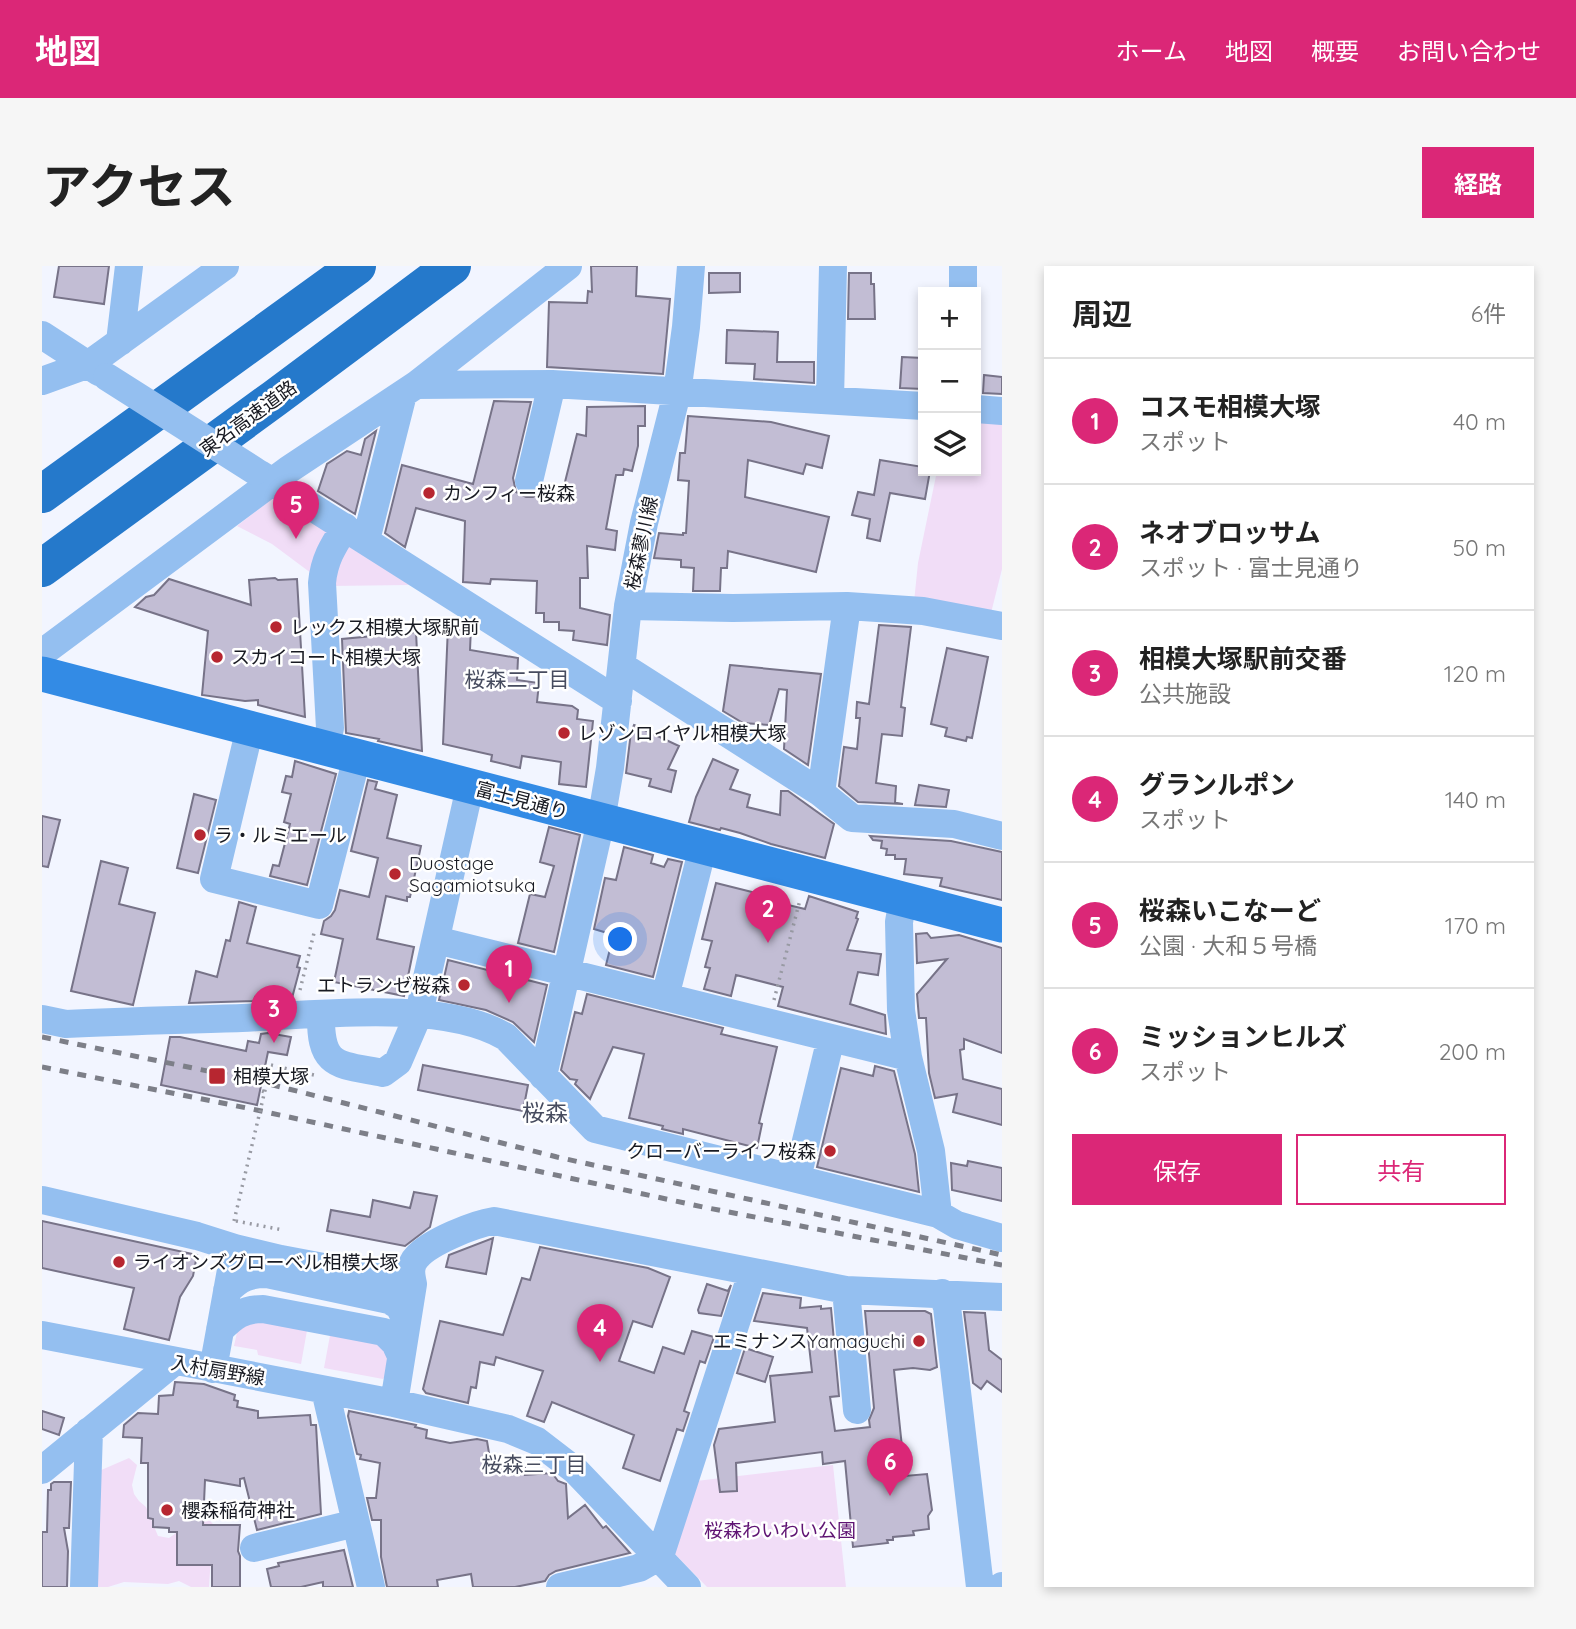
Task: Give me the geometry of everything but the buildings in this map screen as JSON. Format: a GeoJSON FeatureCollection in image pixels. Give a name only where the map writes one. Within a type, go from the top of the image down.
{"type":"FeatureCollection","features":[{"type":"Feature","properties":{"kind":"highway"},"geometry":{"type":"LineString","coordinates":[[42,495],[356,266]]}},
{"type":"Feature","properties":{"kind":"highway","name":"東名高速道路"},"geometry":{"type":"LineString","coordinates":[[42,568],[452,266]]}},
{"type":"Feature","properties":{"kind":"main road","name":"富士見通り"},"geometry":{"type":"LineString","coordinates":[[42,674],[1002,925]]}},
{"type":"Feature","properties":{"kind":"street"},"geometry":{"type":"LineString","coordinates":[[120,342],[130,266]]}},
{"type":"Feature","properties":{"kind":"street"},"geometry":{"type":"LineString","coordinates":[[42,382],[98,371],[120,342],[225,266]]}},
{"type":"Feature","properties":{"kind":"street"},"geometry":{"type":"LineString","coordinates":[[42,653],[264,476],[409,390],[568,266]]}},
{"type":"Feature","properties":{"kind":"street","name":"桜森蓼川線"},"geometry":{"type":"LineString","coordinates":[[543,1076],[601,821],[610,768],[628,606],[644,523],[677,393],[691,266]]}},
{"type":"Feature","properties":{"kind":"street"},"geometry":{"type":"LineString","coordinates":[[830,400],[833,266]]}},
{"type":"Feature","properties":{"kind":"street"},"geometry":{"type":"LineString","coordinates":[[963,266],[963,287]]}},
{"type":"Feature","properties":{"kind":"street"},"geometry":{"type":"LineString","coordinates":[[42,335],[618,701]]}},
{"type":"Feature","properties":{"kind":"street"},"geometry":{"type":"LineString","coordinates":[[409,390],[552,384],[918,406]]}},
{"type":"Feature","properties":{"kind":"street"},"geometry":{"type":"LineString","coordinates":[[529,481],[552,384]]}},
{"type":"Feature","properties":{"kind":"street"},"geometry":{"type":"LineString","coordinates":[[250,728],[214,879],[319,905],[341,752],[330,728],[323,566],[329,551],[355,534],[409,390]]}},
{"type":"Feature","properties":{"kind":"street"},"geometry":{"type":"LineString","coordinates":[[981,409],[1002,411]]}},
{"type":"Feature","properties":{"kind":"street"},"geometry":{"type":"LineString","coordinates":[[628,606],[847,606],[923,611],[1002,626]]}},
{"type":"Feature","properties":{"kind":"street"},"geometry":{"type":"LineString","coordinates":[[821,793],[847,606]]}},
{"type":"Feature","properties":{"kind":"street"},"geometry":{"type":"LineString","coordinates":[[622,666],[821,793],[852,818],[954,824],[1002,836]]}},
{"type":"Feature","properties":{"kind":"street"},"geometry":{"type":"LineString","coordinates":[[321,1014],[320,1039],[329,1058],[341,1065],[383,1073],[398,1062],[419,1013],[470,787]]}},
{"type":"Feature","properties":{"kind":"street"},"geometry":{"type":"LineString","coordinates":[[665,997],[703,847]]}},
{"type":"Feature","properties":{"kind":"street"},"geometry":{"type":"LineString","coordinates":[[903,899],[900,922],[901,1010],[908,1057],[931,1152],[937,1214]]}},
{"type":"Feature","properties":{"kind":"street"},"geometry":{"type":"LineString","coordinates":[[436,940],[908,1057]]}},
{"type":"Feature","properties":{"kind":"street"},"geometry":{"type":"LineString","coordinates":[[42,1019],[66,1024],[419,1013],[489,1026],[506,1037],[595,1129],[937,1214],[957,1225],[1002,1238]]}},
{"type":"Feature","properties":{"kind":"street"},"geometry":{"type":"LineString","coordinates":[[797,1178],[831,1038]]}},
{"type":"Feature","properties":{"kind":"street"},"geometry":{"type":"LineString","coordinates":[[42,1200],[197,1236],[234,1234],[281,1259],[413,1284]]}},
{"type":"Feature","properties":{"kind":"street"},"geometry":{"type":"LineString","coordinates":[[394,1403],[413,1284],[410,1270],[416,1257],[472,1226],[494,1221],[846,1290],[1002,1297]]}},
{"type":"Feature","properties":{"kind":"street"},"geometry":{"type":"LineString","coordinates":[[213,1369],[234,1234]]}},
{"type":"Feature","properties":{"kind":"street"},"geometry":{"type":"LineString","coordinates":[[560,1587],[639,1568],[660,1556],[752,1272]]}},
{"type":"Feature","properties":{"kind":"street"},"geometry":{"type":"LineString","coordinates":[[224,1310],[238,1280],[252,1274],[267,1274],[389,1300],[399,1306],[404,1339]]}},
{"type":"Feature","properties":{"kind":"street"},"geometry":{"type":"LineString","coordinates":[[846,1290],[857,1410]]}},
{"type":"Feature","properties":{"kind":"street"},"geometry":{"type":"LineString","coordinates":[[942,1293],[947,1307],[980,1587]]}},
{"type":"Feature","properties":{"kind":"street"},"geometry":{"type":"LineString","coordinates":[[224,1310],[236,1315],[248,1309],[263,1309],[384,1332],[395,1343],[404,1339]]}},
{"type":"Feature","properties":{"kind":"street","name":"入村扇野線"},"geometry":{"type":"LineString","coordinates":[[42,1335],[394,1403],[508,1429],[537,1441],[576,1471],[687,1587]]}},
{"type":"Feature","properties":{"kind":"street"},"geometry":{"type":"LineString","coordinates":[[42,1470],[174,1362]]}},
{"type":"Feature","properties":{"kind":"street"},"geometry":{"type":"LineString","coordinates":[[325,1390],[372,1587]]}},
{"type":"Feature","properties":{"kind":"street"},"geometry":{"type":"LineString","coordinates":[[84,1587],[89,1431]]}},
{"type":"Feature","properties":{"kind":"street"},"geometry":{"type":"LineString","coordinates":[[254,1548],[356,1523]]}},
{"type":"Feature","properties":{"kind":"path"},"geometry":{"type":"LineString","coordinates":[[768,1023],[803,887]]}},
{"type":"Feature","properties":{"kind":"path"},"geometry":{"type":"LineString","coordinates":[[299,993],[319,905]]}},
{"type":"Feature","properties":{"kind":"path"},"geometry":{"type":"LineString","coordinates":[[283,1230],[234,1234],[264,1092],[271,1065],[319,1076]]}},
{"type":"Feature","properties":{"kind":"green space"},"geometry":{"type":"Polygon","coordinates":[[[981,416],[1002,418],[1002,569],[991,613],[914,602],[918,563],[936,476],[981,476],[981,416]]]}},
{"type":"Feature","properties":{"kind":"green space"},"geometry":{"type":"Polygon","coordinates":[[[274,497],[332,533],[315,576],[272,544],[237,526],[274,497]]]}},
{"type":"Feature","properties":{"kind":"green space"},"geometry":{"type":"Polygon","coordinates":[[[343,541],[409,585],[329,586],[343,541]]]}},
{"type":"Feature","properties":{"kind":"green space"},"geometry":{"type":"Polygon","coordinates":[[[243,1320],[308,1325],[301,1364],[258,1355],[257,1350],[234,1346],[238,1328],[243,1320]]]}},
{"type":"Feature","properties":{"kind":"green space"},"geometry":{"type":"Polygon","coordinates":[[[331,1330],[385,1345],[390,1370],[383,1379],[324,1368],[331,1330]]]}},
{"type":"Feature","properties":{"kind":"green space"},"geometry":{"type":"Polygon","coordinates":[[[129,1458],[137,1465],[132,1485],[134,1494],[146,1507],[158,1536],[169,1538],[201,1518],[207,1518],[213,1524],[209,1587],[191,1587],[179,1581],[168,1584],[124,1582],[98,1587],[99,1471],[129,1458]]]}},
{"type":"Feature","properties":{"kind":"green space","name":"桜森わいわい公園"},"geometry":{"type":"Polygon","coordinates":[[[833,1465],[846,1587],[707,1587],[670,1549],[696,1481],[833,1465]]]}},
{"type":"Feature","properties":{"kind":"railway"},"geometry":{"type":"LineString","coordinates":[[42,1037],[261,1082],[557,1157],[1002,1255]]}},
{"type":"Feature","properties":{"kind":"railway"},"geometry":{"type":"LineString","coordinates":[[42,1067],[252,1109],[703,1207],[1002,1265]]}},
{"type":"Feature","properties":{"kind":"place","name":"カンフィー桜森"},"geometry":{"type":"Point","coordinates":[429,493]}},
{"type":"Feature","properties":{"kind":"place","name":"桜森いこなーど"},"geometry":{"type":"Point","coordinates":[296,539]}},
{"type":"Feature","properties":{"kind":"place","name":"レックス相模大塚駅前"},"geometry":{"type":"Point","coordinates":[276,627]}},
{"type":"Feature","properties":{"kind":"place","name":"スカイコート相模大塚"},"geometry":{"type":"Point","coordinates":[217,657]}},
{"type":"Feature","properties":{"kind":"place","name":"レゾンロイヤル相模大塚"},"geometry":{"type":"Point","coordinates":[564,733]}},
{"type":"Feature","properties":{"kind":"place","name":"ラ・ルミエール"},"geometry":{"type":"Point","coordinates":[200,835]}},
{"type":"Feature","properties":{"kind":"place","name":"Duostage Sagamiotsuka"},"geometry":{"type":"Point","coordinates":[395,874]}},
{"type":"Feature","properties":{"kind":"place","name":"ネオブロッサム"},"geometry":{"type":"Point","coordinates":[768,943]}},
{"type":"Feature","properties":{"kind":"place","name":"エトランゼ桜森"},"geometry":{"type":"Point","coordinates":[464,985]}},
{"type":"Feature","properties":{"kind":"place","name":"コスモ相模大塚"},"geometry":{"type":"Point","coordinates":[509,1003]}},
{"type":"Feature","properties":{"kind":"place","name":"相模大塚駅前交番"},"geometry":{"type":"Point","coordinates":[274,1043]}},
{"type":"Feature","properties":{"kind":"place","name":"相模大塚"},"geometry":{"type":"Point","coordinates":[217,1076]}},
{"type":"Feature","properties":{"kind":"place","name":"クローバーライフ桜森"},"geometry":{"type":"Point","coordinates":[830,1151]}},
{"type":"Feature","properties":{"kind":"place","name":"ライオンズグローベル相模大塚"},"geometry":{"type":"Point","coordinates":[119,1262]}},
{"type":"Feature","properties":{"kind":"place","name":"エミナンスYamaguchi"},"geometry":{"type":"Point","coordinates":[919,1341]}},
{"type":"Feature","properties":{"kind":"place","name":"グランルポン"},"geometry":{"type":"Point","coordinates":[600,1362]}},
{"type":"Feature","properties":{"kind":"place","name":"ミッションヒルズ"},"geometry":{"type":"Point","coordinates":[890,1496]}},
{"type":"Feature","properties":{"kind":"place","name":"櫻森稲荷神社"},"geometry":{"type":"Point","coordinates":[167,1510]}},
{"type":"Feature","properties":{"kind":"district","name":"桜森二丁目"},"geometry":{"type":"Point","coordinates":[517,680]}},
{"type":"Feature","properties":{"kind":"district","name":"桜森"},"geometry":{"type":"Point","coordinates":[545,1113]}},
{"type":"Feature","properties":{"kind":"district","name":"桜森三丁目"},"geometry":{"type":"Point","coordinates":[534,1465]}}]}
